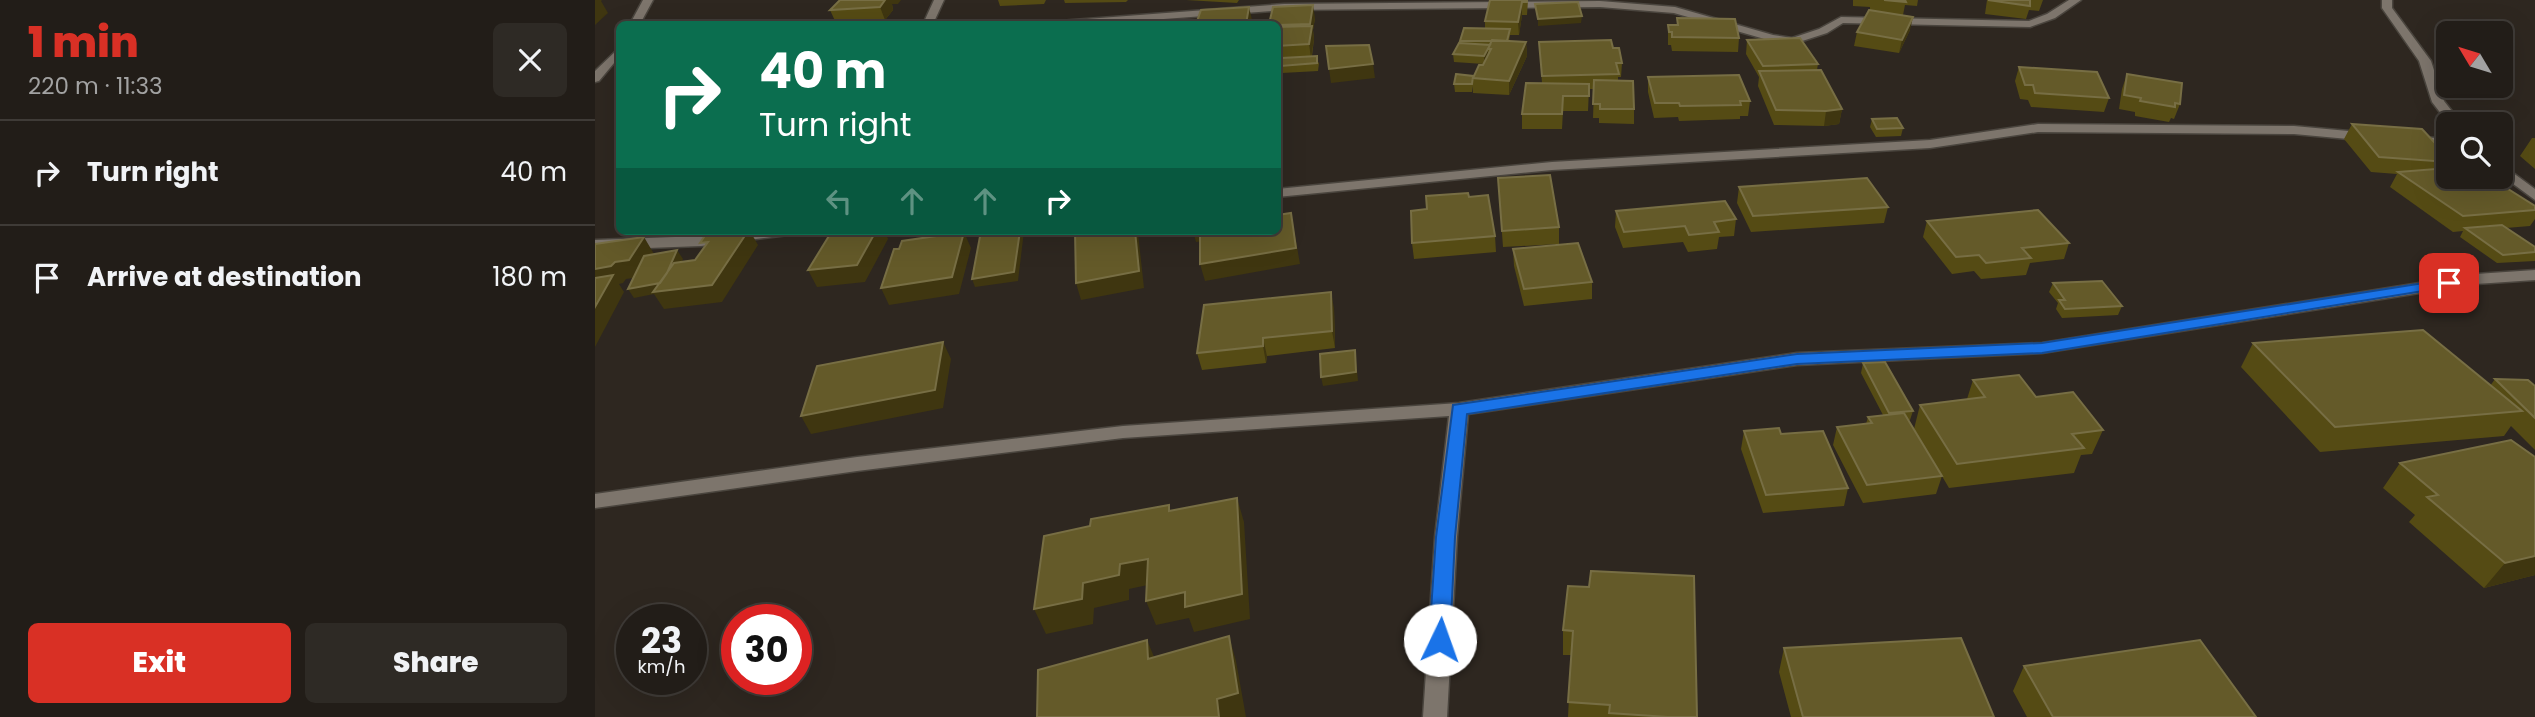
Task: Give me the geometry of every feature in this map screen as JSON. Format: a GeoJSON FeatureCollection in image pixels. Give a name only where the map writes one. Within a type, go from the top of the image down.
{"type":"FeatureCollection","features":[{"type":"Feature","properties":{"kind":"street"},"geometry":{"type":"LineString","coordinates":[[637,21],[648,0]]}},
{"type":"Feature","properties":{"kind":"street"},"geometry":{"type":"LineString","coordinates":[[929,21],[939,0]]}},
{"type":"Feature","properties":{"kind":"street"},"geometry":{"type":"LineString","coordinates":[[1150,21],[1180,20],[1284,7],[1600,4],[1675,10],[1772,38],[1793,41],[1823,31],[1841,20],[2030,24],[2051,16],[2076,0]]}},
{"type":"Feature","properties":{"kind":"street"},"geometry":{"type":"LineString","coordinates":[[2387,0],[2387,8],[2425,61],[2438,102],[2446,112]]}},
{"type":"Feature","properties":{"kind":"street"},"geometry":{"type":"LineString","coordinates":[[595,78],[616,55]]}},
{"type":"Feature","properties":{"kind":"street"},"geometry":{"type":"LineString","coordinates":[[1281,193],[1552,166],[1930,144],[2038,128],[2294,130],[2436,142]]}},
{"type":"Feature","properties":{"kind":"street"},"geometry":{"type":"LineString","coordinates":[[2513,178],[2535,196]]}},
{"type":"Feature","properties":{"kind":"street"},"geometry":{"type":"LineString","coordinates":[[595,245],[701,241],[753,235]]}},
{"type":"Feature","properties":{"kind":"street"},"geometry":{"type":"LineString","coordinates":[[595,502],[857,464],[1123,432],[1459,409],[1797,359],[2042,348],[2476,279],[2535,275]]}},
{"type":"Feature","properties":{"kind":"street"},"geometry":{"type":"LineString","coordinates":[[1435,717],[1446,537],[1459,409]]}},
{"type":"Feature","properties":{"kind":"building"},"geometry":{"type":"Polygon","coordinates":[[[840,0],[885,0],[880,7],[830,10],[840,0]]]}},
{"type":"Feature","properties":{"kind":"building"},"geometry":{"type":"Polygon","coordinates":[[[1490,0],[1527,2],[1522,2],[1518,22],[1485,21],[1490,0]]]}},
{"type":"Feature","properties":{"kind":"building"},"geometry":{"type":"Polygon","coordinates":[[[1988,0],[2030,0],[2030,6],[1988,0]]]}},
{"type":"Feature","properties":{"kind":"building"},"geometry":{"type":"Polygon","coordinates":[[[1578,2],[1582,16],[1538,19],[1535,4],[1578,2]]]}},
{"type":"Feature","properties":{"kind":"building"},"geometry":{"type":"Polygon","coordinates":[[[1313,5],[1310,24],[1281,25],[1281,21],[1270,21],[1273,7],[1313,5]]]}},
{"type":"Feature","properties":{"kind":"building"},"geometry":{"type":"Polygon","coordinates":[[[1249,7],[1247,21],[1197,21],[1201,10],[1249,7]]]}},
{"type":"Feature","properties":{"kind":"building"},"geometry":{"type":"Polygon","coordinates":[[[1869,10],[1913,17],[1902,40],[1857,32],[1869,10]]]}},
{"type":"Feature","properties":{"kind":"building"},"geometry":{"type":"Polygon","coordinates":[[[1677,18],[1735,19],[1739,38],[1672,37],[1668,25],[1678,25],[1677,18]]]}},
{"type":"Feature","properties":{"kind":"building"},"geometry":{"type":"Polygon","coordinates":[[[1312,26],[1309,44],[1281,46],[1281,27],[1312,26]]]}},
{"type":"Feature","properties":{"kind":"building"},"geometry":{"type":"Polygon","coordinates":[[[1464,28],[1510,29],[1507,41],[1460,41],[1464,28]]]}},
{"type":"Feature","properties":{"kind":"building"},"geometry":{"type":"Polygon","coordinates":[[[1800,38],[1818,64],[1763,66],[1747,40],[1800,38]]]}},
{"type":"Feature","properties":{"kind":"building"},"geometry":{"type":"Polygon","coordinates":[[[1492,40],[1526,42],[1509,81],[1473,78],[1491,49],[1488,49],[1492,40]]]}},
{"type":"Feature","properties":{"kind":"building"},"geometry":{"type":"Polygon","coordinates":[[[1611,40],[1613,48],[1619,48],[1622,63],[1616,63],[1619,74],[1542,76],[1539,42],[1611,40]]]}},
{"type":"Feature","properties":{"kind":"building"},"geometry":{"type":"Polygon","coordinates":[[[1459,43],[1490,45],[1484,56],[1453,54],[1459,43]]]}},
{"type":"Feature","properties":{"kind":"building"},"geometry":{"type":"Polygon","coordinates":[[[1369,45],[1373,64],[1329,69],[1326,46],[1369,45]]]}},
{"type":"Feature","properties":{"kind":"building"},"geometry":{"type":"Polygon","coordinates":[[[1317,56],[1317,63],[1281,66],[1282,58],[1317,56]]]}},
{"type":"Feature","properties":{"kind":"building"},"geometry":{"type":"Polygon","coordinates":[[[2019,67],[2097,72],[2109,98],[2035,93],[2033,85],[2025,85],[2019,67]]]}},
{"type":"Feature","properties":{"kind":"building"},"geometry":{"type":"Polygon","coordinates":[[[1821,70],[1842,109],[1776,110],[1759,71],[1821,70]]]}},
{"type":"Feature","properties":{"kind":"building"},"geometry":{"type":"Polygon","coordinates":[[[1456,74],[1473,76],[1472,84],[1454,84],[1456,74]]]}},
{"type":"Feature","properties":{"kind":"building"},"geometry":{"type":"Polygon","coordinates":[[[2127,74],[2182,83],[2180,104],[2175,103],[2175,107],[2140,101],[2141,98],[2124,95],[2127,74]]]}},
{"type":"Feature","properties":{"kind":"building"},"geometry":{"type":"Polygon","coordinates":[[[1739,75],[1750,101],[1740,101],[1741,105],[1680,106],[1679,103],[1655,103],[1648,77],[1739,75]]]}},
{"type":"Feature","properties":{"kind":"building"},"geometry":{"type":"Polygon","coordinates":[[[1594,80],[1633,81],[1634,109],[1600,109],[1600,104],[1593,104],[1594,80]]]}},
{"type":"Feature","properties":{"kind":"building"},"geometry":{"type":"Polygon","coordinates":[[[1526,83],[1589,84],[1589,96],[1563,96],[1562,114],[1522,114],[1526,83]]]}},
{"type":"Feature","properties":{"kind":"building"},"geometry":{"type":"Polygon","coordinates":[[[1897,118],[1903,128],[1877,129],[1872,119],[1897,118]]]}},
{"type":"Feature","properties":{"kind":"building"},"geometry":{"type":"Polygon","coordinates":[[[2352,124],[2422,129],[2436,144],[2436,161],[2379,157],[2352,124]]]}},
{"type":"Feature","properties":{"kind":"building"},"geometry":{"type":"Polygon","coordinates":[[[2436,169],[2436,189],[2508,189],[2535,206],[2535,210],[2463,216],[2398,172],[2436,169]]]}},
{"type":"Feature","properties":{"kind":"building"},"geometry":{"type":"Polygon","coordinates":[[[1550,175],[1559,227],[1502,231],[1498,178],[1550,175]]]}},
{"type":"Feature","properties":{"kind":"building"},"geometry":{"type":"Polygon","coordinates":[[[1867,178],[1888,207],[1753,216],[1739,187],[1867,178]]]}},
{"type":"Feature","properties":{"kind":"building"},"geometry":{"type":"Polygon","coordinates":[[[1468,193],[1469,197],[1488,195],[1495,236],[1412,243],[1411,211],[1427,209],[1426,196],[1468,193]]]}},
{"type":"Feature","properties":{"kind":"building"},"geometry":{"type":"Polygon","coordinates":[[[1725,201],[1736,219],[1714,222],[1719,232],[1689,235],[1685,226],[1624,232],[1616,211],[1725,201]]]}},
{"type":"Feature","properties":{"kind":"building"},"geometry":{"type":"Polygon","coordinates":[[[2038,210],[2069,243],[2022,248],[2031,258],[1986,263],[1979,255],[1956,257],[1927,221],[2038,210]]]}},
{"type":"Feature","properties":{"kind":"building"},"geometry":{"type":"Polygon","coordinates":[[[1291,213],[1296,248],[1200,264],[1200,235],[1281,235],[1281,214],[1291,213]]]}},
{"type":"Feature","properties":{"kind":"building"},"geometry":{"type":"Polygon","coordinates":[[[2502,225],[2535,247],[2535,252],[2503,255],[2465,228],[2502,225]]]}},
{"type":"Feature","properties":{"kind":"building"},"geometry":{"type":"Polygon","coordinates":[[[705,235],[745,235],[712,285],[653,292],[674,263],[695,260],[708,242],[700,243],[705,235]]]}},
{"type":"Feature","properties":{"kind":"building"},"geometry":{"type":"Polygon","coordinates":[[[830,235],[874,235],[857,265],[808,270],[830,235]]]}},
{"type":"Feature","properties":{"kind":"building"},"geometry":{"type":"Polygon","coordinates":[[[963,235],[952,277],[881,288],[894,249],[899,249],[902,241],[963,235]]]}},
{"type":"Feature","properties":{"kind":"building"},"geometry":{"type":"Polygon","coordinates":[[[980,235],[1019,235],[1014,272],[972,279],[980,235]]]}},
{"type":"Feature","properties":{"kind":"building"},"geometry":{"type":"Polygon","coordinates":[[[1075,235],[1135,235],[1139,271],[1076,283],[1075,235]]]}},
{"type":"Feature","properties":{"kind":"building"},"geometry":{"type":"Polygon","coordinates":[[[644,237],[629,260],[595,269],[595,244],[644,237]]]}},
{"type":"Feature","properties":{"kind":"building"},"geometry":{"type":"Polygon","coordinates":[[[1578,243],[1592,282],[1524,289],[1513,249],[1578,243]]]}},
{"type":"Feature","properties":{"kind":"building"},"geometry":{"type":"Polygon","coordinates":[[[677,250],[660,283],[628,289],[644,256],[677,250]]]}},
{"type":"Feature","properties":{"kind":"building"},"geometry":{"type":"Polygon","coordinates":[[[613,275],[595,307],[595,278],[613,275]]]}},
{"type":"Feature","properties":{"kind":"building"},"geometry":{"type":"Polygon","coordinates":[[[2102,281],[2122,306],[2065,309],[2059,300],[2065,300],[2053,283],[2102,281]]]}},
{"type":"Feature","properties":{"kind":"building"},"geometry":{"type":"Polygon","coordinates":[[[1331,292],[1332,331],[1263,338],[1263,346],[1197,353],[1204,305],[1331,292]]]}},
{"type":"Feature","properties":{"kind":"building"},"geometry":{"type":"Polygon","coordinates":[[[2423,330],[2522,411],[2335,427],[2253,343],[2423,330]]]}},
{"type":"Feature","properties":{"kind":"building"},"geometry":{"type":"Polygon","coordinates":[[[943,342],[935,390],[801,416],[817,366],[943,342]]]}},
{"type":"Feature","properties":{"kind":"building"},"geometry":{"type":"Polygon","coordinates":[[[1355,350],[1356,372],[1321,377],[1320,354],[1355,350]]]}},
{"type":"Feature","properties":{"kind":"building"},"geometry":{"type":"Polygon","coordinates":[[[1885,362],[1913,411],[1889,413],[1863,363],[1885,362]]]}},
{"type":"Feature","properties":{"kind":"building"},"geometry":{"type":"Polygon","coordinates":[[[2019,375],[2036,397],[2073,392],[2103,430],[2072,434],[2084,448],[1957,464],[1920,405],[1985,397],[1973,380],[2019,375]]]}},
{"type":"Feature","properties":{"kind":"building"},"geometry":{"type":"Polygon","coordinates":[[[2495,379],[2528,380],[2535,386],[2535,418],[2495,379]]]}},
{"type":"Feature","properties":{"kind":"building"},"geometry":{"type":"Polygon","coordinates":[[[1904,413],[1942,476],[1867,485],[1837,427],[1872,423],[1868,417],[1904,413]]]}},
{"type":"Feature","properties":{"kind":"building"},"geometry":{"type":"Polygon","coordinates":[[[1779,428],[1781,434],[1823,431],[1848,488],[1766,495],[1744,431],[1779,428]]]}},
{"type":"Feature","properties":{"kind":"building"},"geometry":{"type":"Polygon","coordinates":[[[2511,440],[2535,457],[2535,556],[2505,563],[2427,497],[2438,495],[2400,463],[2511,440]]]}},
{"type":"Feature","properties":{"kind":"building"},"geometry":{"type":"Polygon","coordinates":[[[1237,498],[1242,594],[1185,607],[1185,592],[1146,601],[1148,559],[1120,564],[1119,575],[1083,583],[1082,599],[1034,609],[1044,536],[1090,526],[1091,519],[1169,505],[1169,511],[1237,498]]]}},
{"type":"Feature","properties":{"kind":"building"},"geometry":{"type":"Polygon","coordinates":[[[1591,571],[1694,576],[1697,717],[1609,713],[1610,705],[1568,702],[1573,631],[1563,630],[1568,586],[1589,587],[1591,571]]]}},
{"type":"Feature","properties":{"kind":"building"},"geometry":{"type":"Polygon","coordinates":[[[1229,636],[1238,693],[1217,699],[1219,717],[1037,717],[1038,670],[1147,640],[1148,659],[1229,636]]]}},
{"type":"Feature","properties":{"kind":"building"},"geometry":{"type":"Polygon","coordinates":[[[1961,638],[1994,717],[1803,717],[1784,648],[1961,638]]]}},
{"type":"Feature","properties":{"kind":"building"},"geometry":{"type":"Polygon","coordinates":[[[2200,640],[2256,717],[2053,717],[2024,666],[2200,640]]]}},
{"type":"Feature","properties":{"kind":"route"},"geometry":{"type":"LineString","coordinates":[[1440,640],[1446,537],[1459,409],[1797,359],[2042,348],[2449,283]]}}]}
